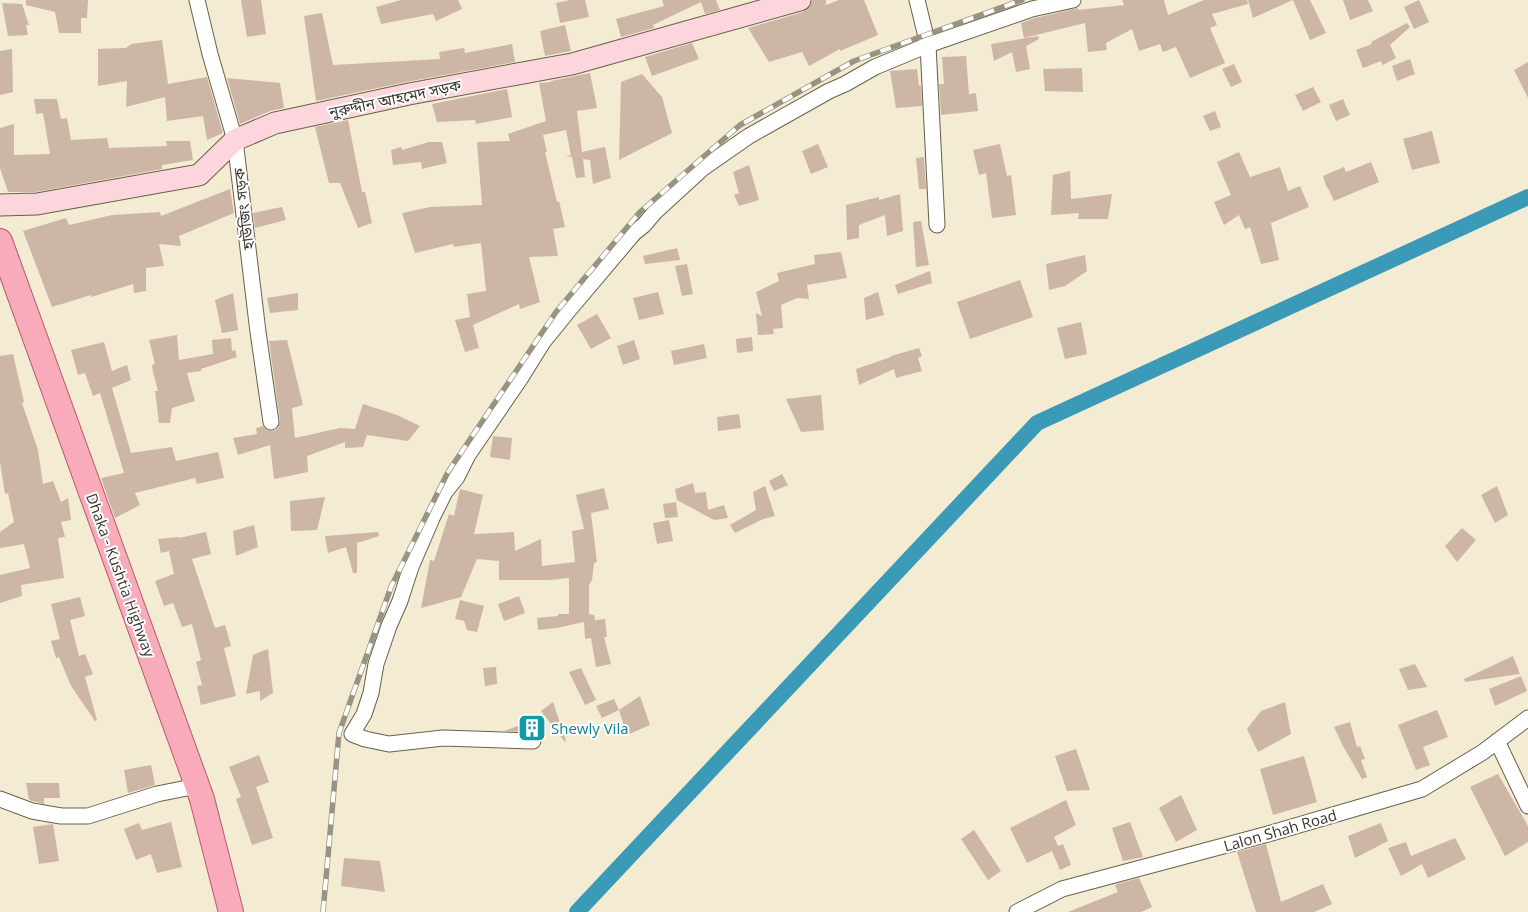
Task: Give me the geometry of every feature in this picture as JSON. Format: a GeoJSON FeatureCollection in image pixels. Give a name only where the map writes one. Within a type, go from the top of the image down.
{"type":"FeatureCollection","features":[{"type":"Feature","properties":{"kind":"main road","name":"নুরুদ্দীন আহমেদ সড়ক"},"geometry":{"type":"LineString","coordinates":[[0,205],[37,204],[199,175],[235,140],[275,123],[416,93],[572,64],[800,0]]}},
{"type":"Feature","properties":{"kind":"main road","name":"Dhaka - Kushtia Highway"},"geometry":{"type":"LineString","coordinates":[[0,241],[202,799],[231,912]]}},
{"type":"Feature","properties":{"kind":"street","name":"হাউজিং সড়ক"},"geometry":{"type":"LineString","coordinates":[[197,0],[210,54],[235,140],[271,422]]}},
{"type":"Feature","properties":{"kind":"street"},"geometry":{"type":"LineString","coordinates":[[916,0],[928,45],[937,225]]}},
{"type":"Feature","properties":{"kind":"street"},"geometry":{"type":"LineString","coordinates":[[533,741],[444,738],[389,744],[352,734],[364,714],[371,693],[381,648],[411,567],[433,516],[468,455],[543,342],[634,234],[703,168],[749,136],[876,67],[928,45],[1032,9],[1073,0]]}},
{"type":"Feature","properties":{"kind":"street","name":"Lalon Shah Road"},"geometry":{"type":"LineString","coordinates":[[1017,912],[1062,888],[1268,834],[1422,789],[1482,752],[1528,718]]}},
{"type":"Feature","properties":{"kind":"street"},"geometry":{"type":"LineString","coordinates":[[1497,741],[1528,806]]}},
{"type":"Feature","properties":{"kind":"street"},"geometry":{"type":"LineString","coordinates":[[0,799],[42,813],[61,816],[88,816],[157,794],[197,786]]}},
{"type":"Feature","properties":{"kind":"building"},"geometry":{"type":"Polygon","coordinates":[[[26,0],[88,0],[87,18],[81,18],[81,33],[59,33],[55,12],[26,5],[26,0]]]}},
{"type":"Feature","properties":{"kind":"building"},"geometry":{"type":"Polygon","coordinates":[[[241,0],[261,0],[266,34],[247,37],[241,0]]]}},
{"type":"Feature","properties":{"kind":"building"},"geometry":{"type":"Polygon","coordinates":[[[401,0],[458,0],[462,9],[436,21],[433,14],[381,24],[376,7],[401,0]]]}},
{"type":"Feature","properties":{"kind":"building"},"geometry":{"type":"Polygon","coordinates":[[[570,0],[585,0],[589,17],[560,23],[556,3],[570,0]]]}},
{"type":"Feature","properties":{"kind":"building"},"geometry":{"type":"Polygon","coordinates":[[[662,0],[716,0],[720,10],[705,14],[701,2],[653,25],[654,28],[621,37],[616,19],[664,6],[662,0]]]}},
{"type":"Feature","properties":{"kind":"building"},"geometry":{"type":"Polygon","coordinates":[[[812,0],[826,0],[826,5],[839,0],[864,0],[878,35],[840,51],[840,49],[809,66],[802,52],[769,62],[748,28],[803,12],[809,8],[812,0]]]}},
{"type":"Feature","properties":{"kind":"building"},"geometry":{"type":"Polygon","coordinates":[[[1122,0],[1164,0],[1168,15],[1204,0],[1247,0],[1248,4],[1212,14],[1217,25],[1210,28],[1225,63],[1190,78],[1176,47],[1163,52],[1160,44],[1139,51],[1132,29],[1106,43],[1107,50],[1088,52],[1085,23],[1024,38],[1021,23],[1078,8],[1078,10],[1124,5],[1122,0]]]}},
{"type":"Feature","properties":{"kind":"building"},"geometry":{"type":"Polygon","coordinates":[[[1248,0],[1293,0],[1253,18],[1248,0]]]}},
{"type":"Feature","properties":{"kind":"building"},"geometry":{"type":"Polygon","coordinates":[[[1293,0],[1310,0],[1326,33],[1310,40],[1293,0]]]}},
{"type":"Feature","properties":{"kind":"building"},"geometry":{"type":"Polygon","coordinates":[[[1343,0],[1368,0],[1373,11],[1350,20],[1343,0]]]}},
{"type":"Feature","properties":{"kind":"building"},"geometry":{"type":"Polygon","coordinates":[[[1419,0],[1429,22],[1414,29],[1404,7],[1419,0]]]}},
{"type":"Feature","properties":{"kind":"building"},"geometry":{"type":"Polygon","coordinates":[[[2,3],[22,4],[29,25],[26,25],[28,35],[8,36],[2,3]]]}},
{"type":"Feature","properties":{"kind":"building"},"geometry":{"type":"Polygon","coordinates":[[[322,13],[333,65],[440,59],[439,52],[464,48],[465,53],[512,44],[515,62],[316,101],[304,16],[322,13]]]}},
{"type":"Feature","properties":{"kind":"building"},"geometry":{"type":"Polygon","coordinates":[[[1407,23],[1410,27],[1390,45],[1396,58],[1383,65],[1381,61],[1363,68],[1356,50],[1372,44],[1371,42],[1407,23]]]}},
{"type":"Feature","properties":{"kind":"building"},"geometry":{"type":"Polygon","coordinates":[[[565,25],[571,51],[545,56],[540,31],[565,25]]]}},
{"type":"Feature","properties":{"kind":"building"},"geometry":{"type":"Polygon","coordinates":[[[1038,36],[1039,39],[1026,46],[1030,69],[1016,72],[1012,52],[994,61],[991,44],[1038,36]]]}},
{"type":"Feature","properties":{"kind":"building"},"geometry":{"type":"Polygon","coordinates":[[[162,40],[168,84],[207,77],[223,133],[207,140],[203,116],[167,121],[165,97],[126,107],[127,81],[98,86],[98,49],[126,48],[131,44],[162,40]]]}},
{"type":"Feature","properties":{"kind":"building"},"geometry":{"type":"Polygon","coordinates":[[[692,43],[699,59],[652,76],[645,57],[692,43]]]}},
{"type":"Feature","properties":{"kind":"building"},"geometry":{"type":"Polygon","coordinates":[[[12,49],[13,92],[0,95],[0,51],[12,49]]]}},
{"type":"Feature","properties":{"kind":"building"},"geometry":{"type":"Polygon","coordinates":[[[966,56],[969,94],[976,93],[978,111],[941,115],[939,84],[944,84],[942,57],[966,56]]]}},
{"type":"Feature","properties":{"kind":"building"},"geometry":{"type":"Polygon","coordinates":[[[1410,59],[1415,74],[1397,81],[1392,66],[1410,59]]]}},
{"type":"Feature","properties":{"kind":"building"},"geometry":{"type":"Polygon","coordinates":[[[1528,62],[1528,98],[1514,70],[1528,62]]]}},
{"type":"Feature","properties":{"kind":"building"},"geometry":{"type":"Polygon","coordinates":[[[1234,64],[1242,82],[1231,87],[1222,69],[1234,64]]]}},
{"type":"Feature","properties":{"kind":"building"},"geometry":{"type":"Polygon","coordinates":[[[1082,68],[1083,92],[1045,91],[1043,69],[1082,68]]]}},
{"type":"Feature","properties":{"kind":"building"},"geometry":{"type":"Polygon","coordinates":[[[917,69],[919,86],[921,86],[922,106],[896,108],[890,71],[917,69]]]}},
{"type":"Feature","properties":{"kind":"building"},"geometry":{"type":"Polygon","coordinates":[[[590,73],[597,108],[577,111],[582,152],[605,147],[611,178],[593,184],[590,160],[583,159],[585,177],[576,178],[572,157],[566,156],[571,155],[566,130],[543,135],[547,152],[545,152],[565,227],[553,229],[558,256],[529,257],[540,302],[520,309],[519,304],[473,325],[479,348],[465,352],[455,320],[470,317],[467,294],[486,291],[481,243],[454,247],[453,244],[415,253],[402,213],[430,207],[482,205],[477,142],[510,141],[508,134],[546,121],[539,83],[590,73]]]}},
{"type":"Feature","properties":{"kind":"building"},"geometry":{"type":"Polygon","coordinates":[[[642,74],[662,97],[672,133],[619,160],[621,82],[642,74]]]}},
{"type":"Feature","properties":{"kind":"building"},"geometry":{"type":"Polygon","coordinates":[[[227,78],[280,83],[284,108],[270,111],[240,124],[227,78]]]}},
{"type":"Feature","properties":{"kind":"building"},"geometry":{"type":"Polygon","coordinates":[[[1313,87],[1321,102],[1303,111],[1295,95],[1313,87]]]}},
{"type":"Feature","properties":{"kind":"building"},"geometry":{"type":"Polygon","coordinates":[[[507,89],[512,117],[476,124],[475,120],[437,122],[432,104],[507,89]]]}},
{"type":"Feature","properties":{"kind":"building"},"geometry":{"type":"Polygon","coordinates":[[[34,99],[57,99],[61,119],[67,118],[71,140],[107,138],[109,148],[167,146],[166,141],[190,141],[193,160],[162,165],[162,169],[36,192],[8,192],[0,168],[0,128],[14,124],[14,155],[50,154],[43,113],[36,114],[34,99]]]}},
{"type":"Feature","properties":{"kind":"building"},"geometry":{"type":"Polygon","coordinates":[[[1343,99],[1350,115],[1336,121],[1329,105],[1343,99]]]}},
{"type":"Feature","properties":{"kind":"building"},"geometry":{"type":"Polygon","coordinates":[[[1215,111],[1221,127],[1210,131],[1203,116],[1215,111]]]}},
{"type":"Feature","properties":{"kind":"building"},"geometry":{"type":"Polygon","coordinates":[[[348,120],[362,192],[365,192],[372,223],[358,228],[340,183],[329,183],[315,127],[348,120]]]}},
{"type":"Feature","properties":{"kind":"building"},"geometry":{"type":"Polygon","coordinates":[[[1432,131],[1440,163],[1412,170],[1403,139],[1432,131]]]}},
{"type":"Feature","properties":{"kind":"building"},"geometry":{"type":"Polygon","coordinates":[[[429,142],[442,142],[447,163],[422,169],[421,162],[393,165],[391,150],[401,147],[402,150],[429,142]]]}},
{"type":"Feature","properties":{"kind":"building"},"geometry":{"type":"Polygon","coordinates":[[[818,144],[828,167],[811,174],[802,151],[818,144]]]}},
{"type":"Feature","properties":{"kind":"building"},"geometry":{"type":"Polygon","coordinates":[[[1000,144],[1007,176],[1011,175],[1016,215],[992,218],[986,173],[979,175],[973,150],[1000,144]]]}},
{"type":"Feature","properties":{"kind":"building"},"geometry":{"type":"Polygon","coordinates":[[[1239,152],[1250,177],[1280,167],[1288,191],[1300,186],[1309,207],[1271,223],[1279,260],[1261,264],[1250,227],[1245,229],[1239,215],[1224,225],[1214,202],[1231,195],[1217,162],[1239,152]]]}},
{"type":"Feature","properties":{"kind":"building"},"geometry":{"type":"Polygon","coordinates":[[[924,157],[926,189],[919,189],[916,158],[924,157]]]}},
{"type":"Feature","properties":{"kind":"building"},"geometry":{"type":"Polygon","coordinates":[[[1371,162],[1379,182],[1334,201],[1323,176],[1344,167],[1346,172],[1371,162]]]}},
{"type":"Feature","properties":{"kind":"building"},"geometry":{"type":"Polygon","coordinates":[[[749,165],[759,200],[739,206],[734,195],[739,193],[733,172],[749,165]]]}},
{"type":"Feature","properties":{"kind":"building"},"geometry":{"type":"Polygon","coordinates":[[[1070,171],[1071,199],[1112,194],[1108,219],[1078,219],[1079,213],[1051,215],[1053,175],[1070,171]]]}},
{"type":"Feature","properties":{"kind":"building"},"geometry":{"type":"Polygon","coordinates":[[[230,189],[234,213],[179,236],[181,246],[159,244],[164,266],[146,268],[146,291],[134,293],[133,284],[52,307],[23,231],[66,218],[69,225],[112,215],[160,212],[161,216],[230,189]]]}},
{"type":"Feature","properties":{"kind":"building"},"geometry":{"type":"Polygon","coordinates":[[[900,194],[903,231],[887,236],[885,215],[859,225],[859,238],[847,240],[846,205],[879,197],[879,200],[900,194]]]}},
{"type":"Feature","properties":{"kind":"building"},"geometry":{"type":"Polygon","coordinates":[[[282,207],[286,220],[255,228],[253,213],[282,207]]]}},
{"type":"Feature","properties":{"kind":"building"},"geometry":{"type":"Polygon","coordinates":[[[921,221],[929,265],[916,267],[913,222],[921,221]]]}},
{"type":"Feature","properties":{"kind":"building"},"geometry":{"type":"Polygon","coordinates":[[[677,248],[680,260],[645,264],[643,256],[677,248]]]}},
{"type":"Feature","properties":{"kind":"building"},"geometry":{"type":"Polygon","coordinates":[[[841,252],[847,278],[807,285],[809,299],[797,298],[781,305],[783,328],[773,329],[774,334],[758,335],[756,313],[762,316],[756,292],[779,281],[777,273],[815,264],[814,255],[841,252]]]}},
{"type":"Feature","properties":{"kind":"building"},"geometry":{"type":"Polygon","coordinates":[[[1085,255],[1087,271],[1065,286],[1049,290],[1046,264],[1085,255]]]}},
{"type":"Feature","properties":{"kind":"building"},"geometry":{"type":"Polygon","coordinates":[[[687,264],[693,294],[682,296],[675,266],[687,264]]]}},
{"type":"Feature","properties":{"kind":"building"},"geometry":{"type":"Polygon","coordinates":[[[930,271],[932,283],[898,294],[895,285],[930,271]]]}},
{"type":"Feature","properties":{"kind":"building"},"geometry":{"type":"Polygon","coordinates":[[[1020,280],[1033,317],[970,339],[957,302],[1020,280]]]}},
{"type":"Feature","properties":{"kind":"building"},"geometry":{"type":"Polygon","coordinates":[[[658,292],[664,314],[639,320],[633,298],[658,292]]]}},
{"type":"Feature","properties":{"kind":"building"},"geometry":{"type":"Polygon","coordinates":[[[878,292],[884,315],[866,320],[864,298],[878,292]]]}},
{"type":"Feature","properties":{"kind":"building"},"geometry":{"type":"Polygon","coordinates":[[[233,293],[238,330],[222,333],[215,300],[233,293]]]}},
{"type":"Feature","properties":{"kind":"building"},"geometry":{"type":"Polygon","coordinates":[[[298,293],[298,310],[270,313],[267,298],[298,293]]]}},
{"type":"Feature","properties":{"kind":"building"},"geometry":{"type":"Polygon","coordinates":[[[597,314],[611,338],[591,349],[577,325],[597,314]]]}},
{"type":"Feature","properties":{"kind":"building"},"geometry":{"type":"Polygon","coordinates":[[[1081,322],[1087,354],[1065,359],[1057,328],[1081,322]]]}},
{"type":"Feature","properties":{"kind":"building"},"geometry":{"type":"Polygon","coordinates":[[[177,335],[179,360],[213,354],[212,340],[231,338],[232,351],[235,350],[237,357],[201,369],[201,371],[187,373],[195,401],[172,408],[170,423],[159,423],[155,391],[158,391],[152,365],[155,364],[149,340],[177,335]]]}},
{"type":"Feature","properties":{"kind":"building"},"geometry":{"type":"Polygon","coordinates":[[[752,337],[753,351],[737,353],[736,339],[752,337]]]}},
{"type":"Feature","properties":{"kind":"building"},"geometry":{"type":"Polygon","coordinates":[[[287,340],[303,405],[292,408],[295,438],[340,428],[355,429],[363,404],[397,415],[420,426],[408,441],[367,435],[363,447],[345,448],[345,442],[307,456],[308,472],[274,479],[270,445],[238,455],[233,438],[257,434],[256,428],[263,426],[267,430],[272,431],[276,430],[279,426],[280,421],[269,341],[287,340]]]}},
{"type":"Feature","properties":{"kind":"building"},"geometry":{"type":"Polygon","coordinates":[[[634,340],[640,359],[623,365],[617,346],[634,340]]]}},
{"type":"Feature","properties":{"kind":"building"},"geometry":{"type":"Polygon","coordinates":[[[104,342],[112,371],[127,365],[131,380],[112,388],[131,453],[172,447],[176,461],[218,452],[224,478],[197,484],[195,478],[135,493],[140,505],[115,518],[101,478],[124,473],[100,393],[93,396],[85,373],[78,375],[71,350],[104,342]]]}},
{"type":"Feature","properties":{"kind":"building"},"geometry":{"type":"Polygon","coordinates":[[[704,344],[707,358],[674,365],[671,351],[704,344]]]}},
{"type":"Feature","properties":{"kind":"building"},"geometry":{"type":"Polygon","coordinates":[[[919,348],[922,356],[918,358],[922,371],[896,378],[894,369],[859,385],[856,369],[919,348]]]}},
{"type":"Feature","properties":{"kind":"building"},"geometry":{"type":"Polygon","coordinates":[[[13,354],[24,402],[22,403],[38,450],[43,484],[53,481],[61,502],[68,498],[71,520],[61,522],[65,537],[58,538],[64,578],[21,585],[22,596],[0,603],[0,575],[30,568],[24,544],[0,548],[0,532],[14,522],[8,493],[5,494],[0,462],[0,356],[13,354]]]}},
{"type":"Feature","properties":{"kind":"building"},"geometry":{"type":"Polygon","coordinates":[[[821,395],[824,430],[801,432],[786,399],[821,395]]]}},
{"type":"Feature","properties":{"kind":"building"},"geometry":{"type":"Polygon","coordinates":[[[739,414],[741,428],[718,431],[717,417],[739,414]]]}},
{"type":"Feature","properties":{"kind":"building"},"geometry":{"type":"Polygon","coordinates":[[[493,436],[512,438],[510,460],[490,457],[493,436]]]}},
{"type":"Feature","properties":{"kind":"building"},"geometry":{"type":"Polygon","coordinates":[[[782,474],[788,485],[774,491],[769,481],[782,474]]]}},
{"type":"Feature","properties":{"kind":"building"},"geometry":{"type":"Polygon","coordinates":[[[693,483],[695,493],[706,492],[708,510],[724,505],[728,518],[714,520],[677,500],[675,489],[693,483]]]}},
{"type":"Feature","properties":{"kind":"building"},"geometry":{"type":"Polygon","coordinates":[[[765,486],[775,516],[763,519],[735,533],[730,525],[756,510],[753,492],[765,486]]]}},
{"type":"Feature","properties":{"kind":"building"},"geometry":{"type":"Polygon","coordinates":[[[1497,486],[1508,515],[1495,523],[1481,495],[1497,486]]]}},
{"type":"Feature","properties":{"kind":"building"},"geometry":{"type":"Polygon","coordinates":[[[604,488],[609,509],[591,513],[597,562],[594,563],[592,580],[589,585],[589,614],[594,615],[595,620],[589,621],[605,619],[607,637],[604,637],[611,664],[596,667],[591,638],[585,639],[584,622],[538,630],[537,618],[569,614],[569,578],[499,580],[499,561],[477,559],[461,597],[421,608],[430,560],[434,561],[449,514],[454,516],[460,489],[483,495],[474,534],[514,532],[515,551],[541,539],[542,566],[575,562],[572,531],[584,529],[576,495],[604,488]]]}},
{"type":"Feature","properties":{"kind":"building"},"geometry":{"type":"Polygon","coordinates":[[[325,497],[317,530],[291,531],[290,501],[325,497]]]}},
{"type":"Feature","properties":{"kind":"building"},"geometry":{"type":"Polygon","coordinates":[[[676,502],[678,517],[665,518],[663,504],[676,502]]]}},
{"type":"Feature","properties":{"kind":"building"},"geometry":{"type":"Polygon","coordinates":[[[669,520],[673,541],[657,544],[653,523],[669,520]]]}},
{"type":"Feature","properties":{"kind":"building"},"geometry":{"type":"Polygon","coordinates":[[[254,525],[258,547],[236,556],[233,531],[254,525]]]}},
{"type":"Feature","properties":{"kind":"building"},"geometry":{"type":"Polygon","coordinates":[[[1462,528],[1476,540],[1457,562],[1445,546],[1462,528]]]}},
{"type":"Feature","properties":{"kind":"building"},"geometry":{"type":"Polygon","coordinates":[[[206,532],[211,554],[192,559],[215,628],[225,625],[231,646],[224,648],[236,696],[201,705],[197,686],[202,685],[196,662],[201,660],[192,624],[182,627],[173,603],[164,606],[155,581],[174,574],[169,551],[161,553],[158,539],[179,538],[206,532]]]}},
{"type":"Feature","properties":{"kind":"building"},"geometry":{"type":"Polygon","coordinates":[[[378,532],[379,536],[357,543],[357,573],[353,573],[346,547],[328,553],[325,536],[378,532]]]}},
{"type":"Feature","properties":{"kind":"building"},"geometry":{"type":"Polygon","coordinates":[[[519,596],[525,613],[504,621],[498,604],[519,596]]]}},
{"type":"Feature","properties":{"kind":"building"},"geometry":{"type":"Polygon","coordinates":[[[80,597],[85,616],[70,620],[79,656],[85,654],[93,674],[85,677],[97,720],[95,721],[71,686],[59,657],[56,658],[51,641],[60,639],[51,604],[80,597]]]}},
{"type":"Feature","properties":{"kind":"building"},"geometry":{"type":"Polygon","coordinates":[[[460,600],[484,606],[477,632],[467,630],[464,621],[455,619],[460,600]]]}},
{"type":"Feature","properties":{"kind":"building"},"geometry":{"type":"Polygon","coordinates":[[[268,649],[273,693],[260,701],[260,691],[246,694],[253,655],[268,649]]]}},
{"type":"Feature","properties":{"kind":"building"},"geometry":{"type":"Polygon","coordinates":[[[1513,656],[1520,674],[1465,682],[1464,679],[1513,656]]]}},
{"type":"Feature","properties":{"kind":"building"},"geometry":{"type":"Polygon","coordinates":[[[1415,664],[1427,687],[1408,690],[1399,669],[1415,664]]]}},
{"type":"Feature","properties":{"kind":"building"},"geometry":{"type":"Polygon","coordinates":[[[496,667],[497,684],[485,686],[483,668],[496,667]]]}},
{"type":"Feature","properties":{"kind":"building"},"geometry":{"type":"Polygon","coordinates":[[[581,668],[596,700],[585,705],[569,672],[581,668]]]}},
{"type":"Feature","properties":{"kind":"building"},"geometry":{"type":"Polygon","coordinates":[[[1521,676],[1527,691],[1495,706],[1489,689],[1521,676]]]}},
{"type":"Feature","properties":{"kind":"building"},"geometry":{"type":"Polygon","coordinates":[[[640,696],[650,725],[627,735],[619,710],[640,696]]]}},
{"type":"Feature","properties":{"kind":"building"},"geometry":{"type":"Polygon","coordinates":[[[614,699],[619,710],[602,718],[596,706],[614,699]]]}},
{"type":"Feature","properties":{"kind":"building"},"geometry":{"type":"Polygon","coordinates":[[[553,702],[566,741],[565,742],[541,711],[553,702]]]}},
{"type":"Feature","properties":{"kind":"building"},"geometry":{"type":"Polygon","coordinates":[[[1285,702],[1291,734],[1258,752],[1247,729],[1261,711],[1285,702]]]}},
{"type":"Feature","properties":{"kind":"building"},"geometry":{"type":"Polygon","coordinates":[[[1437,710],[1448,737],[1423,747],[1430,765],[1416,770],[1398,725],[1437,710]]]}},
{"type":"Feature","properties":{"kind":"building","name":"Shewly Vila"},"geometry":{"type":"Polygon","coordinates":[[[538,719],[542,732],[504,731],[538,719]]]}},
{"type":"Feature","properties":{"kind":"building"},"geometry":{"type":"Polygon","coordinates":[[[1350,722],[1357,747],[1360,746],[1365,759],[1361,760],[1367,777],[1362,779],[1334,727],[1350,722]]]}},
{"type":"Feature","properties":{"kind":"building"},"geometry":{"type":"Polygon","coordinates":[[[1076,749],[1090,790],[1067,791],[1055,756],[1076,749]]]}},
{"type":"Feature","properties":{"kind":"building"},"geometry":{"type":"Polygon","coordinates":[[[259,755],[269,782],[256,787],[273,838],[252,845],[236,799],[241,797],[229,767],[259,755]]]}},
{"type":"Feature","properties":{"kind":"building"},"geometry":{"type":"Polygon","coordinates":[[[1304,756],[1317,802],[1273,815],[1260,769],[1304,756]]]}},
{"type":"Feature","properties":{"kind":"building"},"geometry":{"type":"Polygon","coordinates":[[[151,765],[155,785],[128,793],[124,770],[151,765]]]}},
{"type":"Feature","properties":{"kind":"building"},"geometry":{"type":"Polygon","coordinates":[[[1498,774],[1528,826],[1528,842],[1505,856],[1470,787],[1498,774]]]}},
{"type":"Feature","properties":{"kind":"building"},"geometry":{"type":"Polygon","coordinates":[[[26,783],[59,783],[60,798],[44,798],[44,804],[29,800],[26,783]]]}},
{"type":"Feature","properties":{"kind":"building"},"geometry":{"type":"Polygon","coordinates":[[[1181,795],[1197,830],[1176,842],[1159,808],[1181,795]]]}},
{"type":"Feature","properties":{"kind":"building"},"geometry":{"type":"Polygon","coordinates":[[[1066,800],[1076,825],[1054,837],[1058,846],[1063,844],[1071,865],[1060,870],[1052,851],[1027,863],[1010,828],[1066,800]]]}},
{"type":"Feature","properties":{"kind":"building"},"geometry":{"type":"Polygon","coordinates":[[[171,822],[182,867],[157,873],[151,854],[136,860],[124,829],[139,823],[142,830],[171,822]]]}},
{"type":"Feature","properties":{"kind":"building"},"geometry":{"type":"Polygon","coordinates":[[[1130,822],[1143,857],[1123,861],[1112,828],[1130,822]]]}},
{"type":"Feature","properties":{"kind":"building"},"geometry":{"type":"Polygon","coordinates":[[[1381,823],[1388,841],[1355,858],[1348,836],[1381,823]]]}},
{"type":"Feature","properties":{"kind":"building"},"geometry":{"type":"Polygon","coordinates":[[[53,824],[59,861],[39,864],[33,827],[53,824]]]}},
{"type":"Feature","properties":{"kind":"building"},"geometry":{"type":"Polygon","coordinates":[[[974,830],[1001,871],[988,880],[961,839],[974,830]]]}},
{"type":"Feature","properties":{"kind":"building"},"geometry":{"type":"Polygon","coordinates":[[[1455,838],[1466,859],[1428,878],[1422,864],[1401,876],[1388,848],[1406,842],[1411,856],[1455,838]]]}},
{"type":"Feature","properties":{"kind":"building"},"geometry":{"type":"Polygon","coordinates":[[[1266,844],[1281,902],[1323,884],[1332,904],[1314,912],[1256,912],[1237,852],[1266,844]]]}},
{"type":"Feature","properties":{"kind":"building"},"geometry":{"type":"Polygon","coordinates":[[[344,858],[380,861],[385,892],[341,886],[344,858]]]}},
{"type":"Feature","properties":{"kind":"building"},"geometry":{"type":"Polygon","coordinates":[[[1139,878],[1152,907],[1141,912],[1068,912],[1118,892],[1115,885],[1117,884],[1139,878]]]}},
{"type":"Feature","properties":{"kind":"waterway"},"geometry":{"type":"LineString","coordinates":[[577,912],[1037,423],[1528,197]]}},
{"type":"Feature","properties":{"kind":"railway"},"geometry":{"type":"LineString","coordinates":[[323,912],[339,733],[391,587],[448,472],[556,312],[640,212],[740,125],[854,61],[1022,0]]}},
{"type":"Feature","properties":{"kind":"place","name":"Shewly Vila"},"geometry":{"type":"Point","coordinates":[532,728]}}]}
